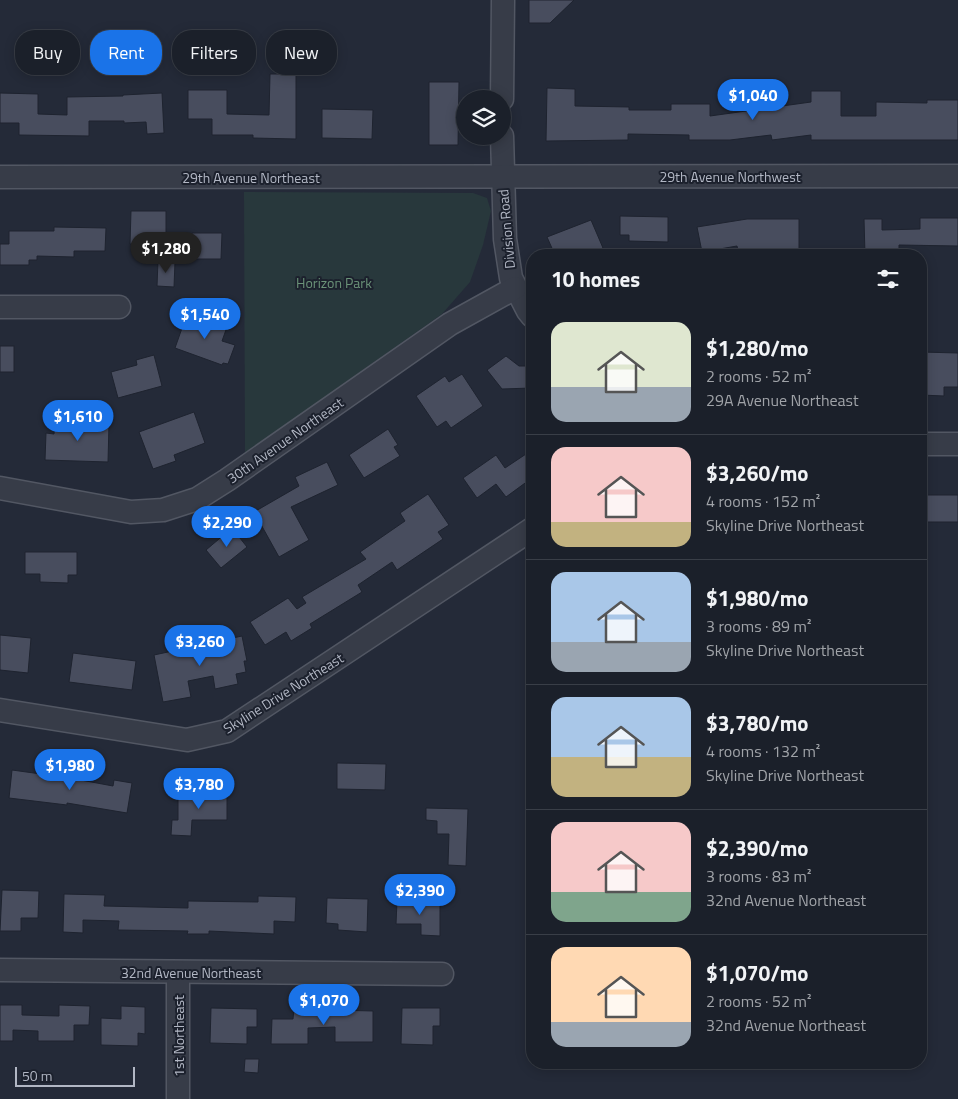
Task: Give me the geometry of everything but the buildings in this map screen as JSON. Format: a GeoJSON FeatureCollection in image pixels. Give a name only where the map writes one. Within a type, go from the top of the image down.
{"type":"FeatureCollection","features":[{"type":"Feature","properties":{"kind":"street"},"geometry":{"type":"LineString","coordinates":[[502,0],[502,90]]}},
{"type":"Feature","properties":{"kind":"street","name":"Division Road"},"geometry":{"type":"LineString","coordinates":[[502,145],[505,240],[510,278],[526,306]]}},
{"type":"Feature","properties":{"kind":"street","name":"29th Avenue Northwest"},"geometry":{"type":"LineString","coordinates":[[502,176],[958,176]]}},
{"type":"Feature","properties":{"kind":"street","name":"29th Avenue Northeast"},"geometry":{"type":"LineString","coordinates":[[0,177],[502,176]]}},
{"type":"Feature","properties":{"kind":"street","name":"30th Avenue Northeast"},"geometry":{"type":"LineString","coordinates":[[0,488],[131,512],[163,510],[197,499],[235,475],[450,324],[516,288]]}},
{"type":"Feature","properties":{"kind":"street"},"geometry":{"type":"LineString","coordinates":[[0,307],[118,307]]}},
{"type":"Feature","properties":{"kind":"street"},"geometry":{"type":"LineString","coordinates":[[927,444],[958,444]]}},
{"type":"Feature","properties":{"kind":"street","name":"Skyline Drive Northeast"},"geometry":{"type":"LineString","coordinates":[[0,710],[187,740],[227,731],[526,533]]}},
{"type":"Feature","properties":{"kind":"street","name":"32nd Avenue Northeast"},"geometry":{"type":"LineString","coordinates":[[0,970],[442,974]]}},
{"type":"Feature","properties":{"kind":"street","name":"1st Northeast"},"geometry":{"type":"LineString","coordinates":[[178,972],[178,1099]]}},
{"type":"Feature","properties":{"kind":"green space","name":"Horizon Park"},"geometry":{"type":"Polygon","coordinates":[[[244,192],[473,193],[487,198],[491,211],[483,245],[470,282],[442,314],[245,454],[244,192]]]}}]}
